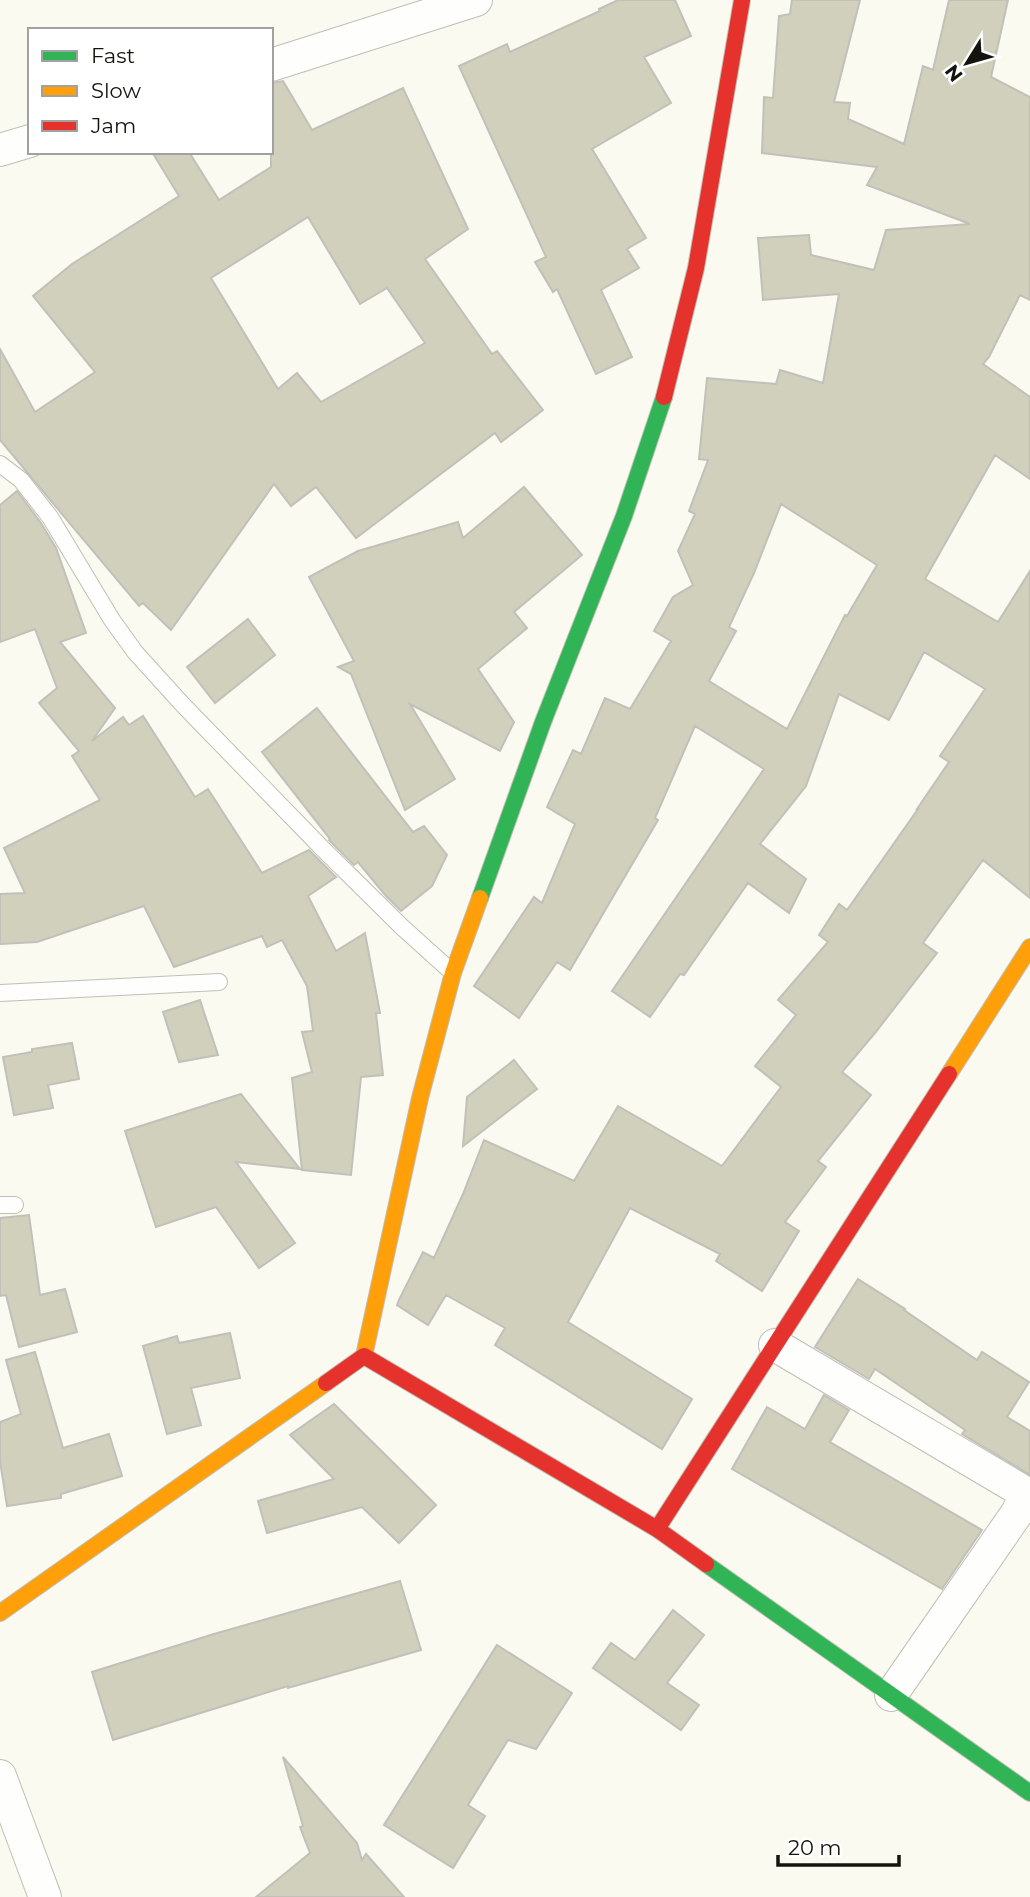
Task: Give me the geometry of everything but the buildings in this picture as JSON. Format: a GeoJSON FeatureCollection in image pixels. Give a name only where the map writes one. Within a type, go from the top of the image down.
{"type":"FeatureCollection","features":[{"type":"Feature","properties":{"kind":"street"},"geometry":{"type":"LineString","coordinates":[[273,64],[475,0]]}},
{"type":"Feature","properties":{"kind":"street"},"geometry":{"type":"LineString","coordinates":[[0,1613],[364,1356],[420,1098],[453,973],[548,709],[624,516],[662,405],[696,268],[742,0]]}},
{"type":"Feature","properties":{"kind":"street"},"geometry":{"type":"LineString","coordinates":[[0,150],[28,142]]}},
{"type":"Feature","properties":{"kind":"street"},"geometry":{"type":"LineString","coordinates":[[657,1530],[1030,947]]}},
{"type":"Feature","properties":{"kind":"street"},"geometry":{"type":"LineString","coordinates":[[775,1345],[1019,1489],[1023,1501],[891,1695]]}},
{"type":"Feature","properties":{"kind":"street"},"geometry":{"type":"LineString","coordinates":[[364,1356],[657,1530],[1030,1793]]}},
{"type":"Feature","properties":{"kind":"street"},"geometry":{"type":"LineString","coordinates":[[0,1776],[45,1897]]}},
{"type":"Feature","properties":{"kind":"lane"},"geometry":{"type":"LineString","coordinates":[[0,464],[21,480],[50,517],[112,620],[135,652],[322,848],[453,973]]}},
{"type":"Feature","properties":{"kind":"lane"},"geometry":{"type":"LineString","coordinates":[[0,993],[219,982]]}},
{"type":"Feature","properties":{"kind":"traffic: fast"},"geometry":{"type":"LineString","coordinates":[[480,898],[543,722],[624,516],[664,397]]}},
{"type":"Feature","properties":{"kind":"traffic: fast"},"geometry":{"type":"LineString","coordinates":[[706,1564],[1030,1793]]}},
{"type":"Feature","properties":{"kind":"traffic: slow"},"geometry":{"type":"LineString","coordinates":[[364,1356],[420,1098],[453,973],[480,898]]}},
{"type":"Feature","properties":{"kind":"traffic: slow"},"geometry":{"type":"LineString","coordinates":[[949,1074],[1030,947]]}},
{"type":"Feature","properties":{"kind":"traffic: slow"},"geometry":{"type":"LineString","coordinates":[[0,1613],[326,1383]]}},
{"type":"Feature","properties":{"kind":"traffic: jam"},"geometry":{"type":"LineString","coordinates":[[664,397],[696,268],[742,0]]}},
{"type":"Feature","properties":{"kind":"traffic: jam"},"geometry":{"type":"LineString","coordinates":[[657,1529],[949,1074]]}},
{"type":"Feature","properties":{"kind":"traffic: jam"},"geometry":{"type":"LineString","coordinates":[[326,1383],[364,1356],[657,1529],[706,1564]]}}]}
